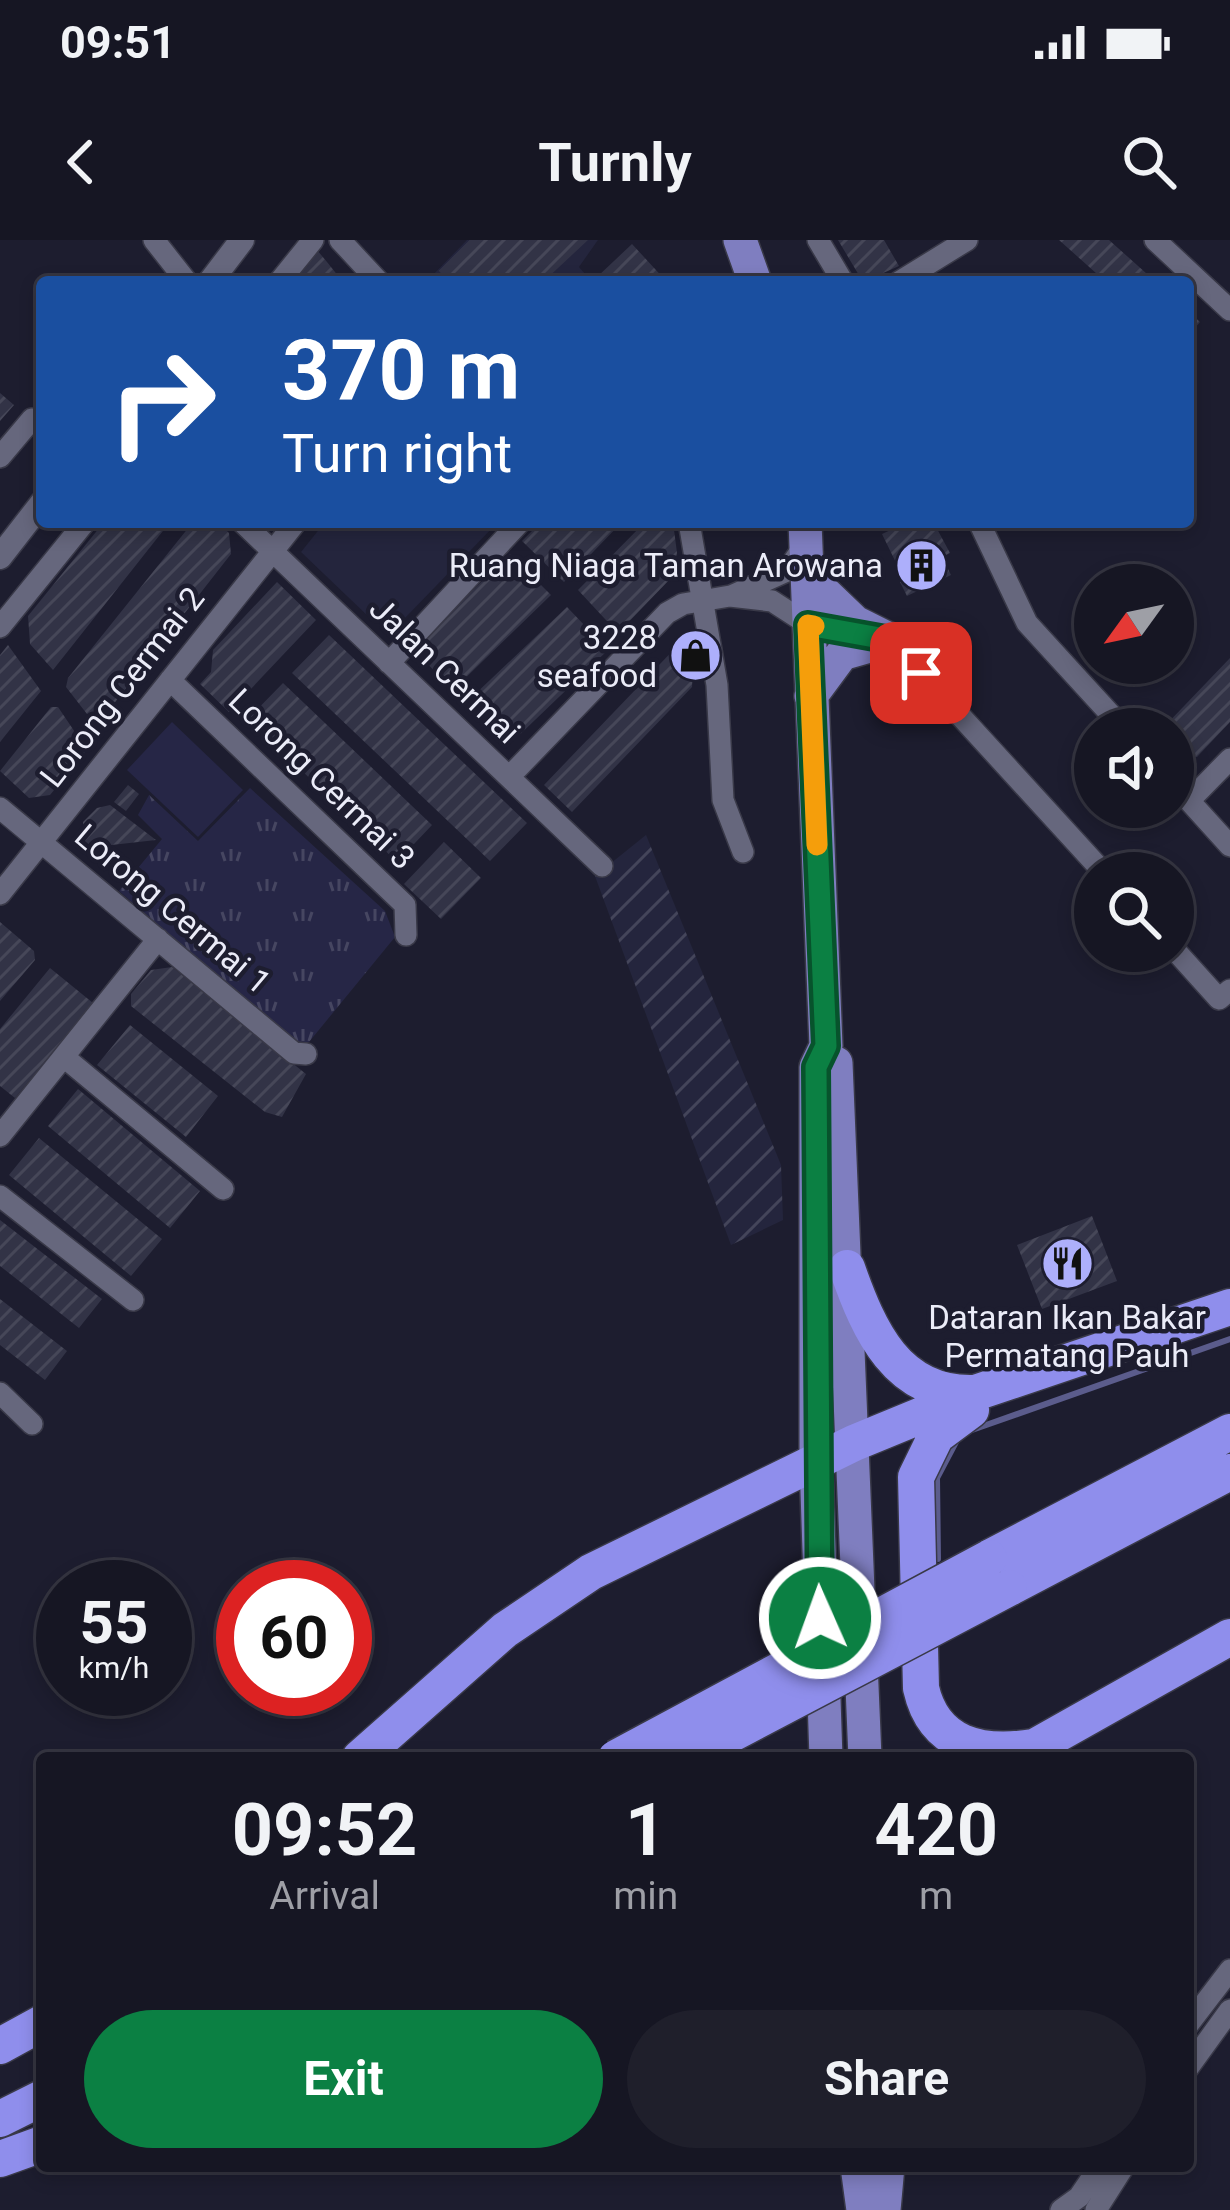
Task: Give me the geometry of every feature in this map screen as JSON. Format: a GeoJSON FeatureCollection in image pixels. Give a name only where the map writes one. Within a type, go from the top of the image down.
{"type":"FeatureCollection","features":[{"type":"Feature","properties":{"kind":"highway"},"geometry":{"type":"LineString","coordinates":[[847,1268],[872,1330],[901,1370],[938,1390],[978,1392]]}},
{"type":"Feature","properties":{"kind":"highway"},"geometry":{"type":"LineString","coordinates":[[367,1752],[454,1672],[591,1572],[854,1444],[978,1392],[1230,1307]]}},
{"type":"Feature","properties":{"kind":"highway"},"geometry":{"type":"LineString","coordinates":[[1010,1752],[982,1750],[939,1728],[921,1688],[914,1490],[922,1460],[946,1427],[1018,1382]]}},
{"type":"Feature","properties":{"kind":"highway"},"geometry":{"type":"LineString","coordinates":[[696,1752],[1230,1432]]}},
{"type":"Feature","properties":{"kind":"highway"},"geometry":{"type":"LineString","coordinates":[[628,1752],[999,1573],[1230,1472]]}},
{"type":"Feature","properties":{"kind":"highway"},"geometry":{"type":"LineString","coordinates":[[1026,1752],[1230,1636]]}},
{"type":"Feature","properties":{"kind":"highway"},"geometry":{"type":"LineString","coordinates":[[0,2045],[36,2026]]}},
{"type":"Feature","properties":{"kind":"highway"},"geometry":{"type":"LineString","coordinates":[[0,2070],[36,2053]]}},
{"type":"Feature","properties":{"kind":"highway"},"geometry":{"type":"LineString","coordinates":[[0,2119],[36,2101]]}},
{"type":"Feature","properties":{"kind":"highway"},"geometry":{"type":"LineString","coordinates":[[0,2159],[36,2146]]}},
{"type":"Feature","properties":{"kind":"main road"},"geometry":{"type":"LineString","coordinates":[[740,240],[753,276]]}},
{"type":"Feature","properties":{"kind":"main road"},"geometry":{"type":"LineString","coordinates":[[806,547],[826,1046],[816,1067],[816,1462],[826,1752]]}},
{"type":"Feature","properties":{"kind":"main road"},"geometry":{"type":"LineString","coordinates":[[806,547],[855,622],[891,640]]}},
{"type":"Feature","properties":{"kind":"main road"},"geometry":{"type":"LineString","coordinates":[[811,696],[842,654],[891,640]]}},
{"type":"Feature","properties":{"kind":"main road"},"geometry":{"type":"LineString","coordinates":[[826,1046],[837,1064],[865,1752]]}},
{"type":"Feature","properties":{"kind":"main road"},"geometry":{"type":"LineString","coordinates":[[857,2172],[863,2210]]}},
{"type":"Feature","properties":{"kind":"main road"},"geometry":{"type":"LineString","coordinates":[[884,2210],[887,2172]]}},
{"type":"Feature","properties":{"kind":"street"},"geometry":{"type":"LineString","coordinates":[[154,240],[182,276]]}},
{"type":"Feature","properties":{"kind":"street"},"geometry":{"type":"LineString","coordinates":[[215,276],[242,240]]}},
{"type":"Feature","properties":{"kind":"street"},"geometry":{"type":"LineString","coordinates":[[284,276],[313,240]]}},
{"type":"Feature","properties":{"kind":"street"},"geometry":{"type":"LineString","coordinates":[[340,240],[374,276]]}},
{"type":"Feature","properties":{"kind":"street"},"geometry":{"type":"LineString","coordinates":[[818,240],[839,276]]}},
{"type":"Feature","properties":{"kind":"street"},"geometry":{"type":"LineString","coordinates":[[909,276],[967,240]]}},
{"type":"Feature","properties":{"kind":"street"},"geometry":{"type":"LineString","coordinates":[[1155,240],[1194,276]]}},
{"type":"Feature","properties":{"kind":"street"},"geometry":{"type":"LineString","coordinates":[[1194,276],[1230,310]]}},
{"type":"Feature","properties":{"kind":"street"},"geometry":{"type":"LineString","coordinates":[[0,457],[32,419]]}},
{"type":"Feature","properties":{"kind":"street"},"geometry":{"type":"LineString","coordinates":[[0,557],[36,511]]}},
{"type":"Feature","properties":{"kind":"street"},"geometry":{"type":"LineString","coordinates":[[0,628],[80,528]]}},
{"type":"Feature","properties":{"kind":"street","name":"Jalan Cermai"},"geometry":{"type":"LineString","coordinates":[[248,528],[602,866]]}},
{"type":"Feature","properties":{"kind":"street","name":"Lorong Cermai 2"},"geometry":{"type":"LineString","coordinates":[[0,893],[291,528]]}},
{"type":"Feature","properties":{"kind":"street"},"geometry":{"type":"LineString","coordinates":[[389,663],[514,528]]}},
{"type":"Feature","properties":{"kind":"street"},"geometry":{"type":"LineString","coordinates":[[690,528],[718,685],[724,800],[742,852]]}},
{"type":"Feature","properties":{"kind":"street"},"geometry":{"type":"LineString","coordinates":[[982,528],[1027,623],[1105,708]]}},
{"type":"Feature","properties":{"kind":"street"},"geometry":{"type":"LineString","coordinates":[[509,777],[667,613],[730,596],[787,571],[806,547]]}},
{"type":"Feature","properties":{"kind":"street"},"geometry":{"type":"LineString","coordinates":[[730,596],[772,601],[808,625],[891,640],[1085,852]]}},
{"type":"Feature","properties":{"kind":"street","name":"Lorong Cermai 3"},"geometry":{"type":"LineString","coordinates":[[170,680],[405,905],[406,935]]}},
{"type":"Feature","properties":{"kind":"street"},"geometry":{"type":"LineString","coordinates":[[1194,796],[1230,760]]}},
{"type":"Feature","properties":{"kind":"street"},"geometry":{"type":"LineString","coordinates":[[1194,806],[1230,846]]}},
{"type":"Feature","properties":{"kind":"street","name":"Lorong Cermai 1"},"geometry":{"type":"LineString","coordinates":[[0,808],[294,1053],[306,1054]]}},
{"type":"Feature","properties":{"kind":"street"},"geometry":{"type":"LineString","coordinates":[[0,1136],[158,940]]}},
{"type":"Feature","properties":{"kind":"street"},"geometry":{"type":"LineString","coordinates":[[1194,971],[1220,999],[1230,990]]}},
{"type":"Feature","properties":{"kind":"street"},"geometry":{"type":"LineString","coordinates":[[64,1057],[223,1189]]}},
{"type":"Feature","properties":{"kind":"street"},"geometry":{"type":"LineString","coordinates":[[0,1196],[133,1300]]}},
{"type":"Feature","properties":{"kind":"street"},"geometry":{"type":"LineString","coordinates":[[0,1393],[32,1424]]}},
{"type":"Feature","properties":{"kind":"street"},"geometry":{"type":"LineString","coordinates":[[1194,2016],[1230,1970]]}},
{"type":"Feature","properties":{"kind":"street"},"geometry":{"type":"LineString","coordinates":[[1194,2059],[1230,2010]]}},
{"type":"Feature","properties":{"kind":"street"},"geometry":{"type":"LineString","coordinates":[[1194,2022],[1212,2031]]}},
{"type":"Feature","properties":{"kind":"street"},"geometry":{"type":"LineString","coordinates":[[1060,2210],[1079,2197],[1096,2172]]}},
{"type":"Feature","properties":{"kind":"street"},"geometry":{"type":"LineString","coordinates":[[1096,2210],[1120,2172]]}},
{"type":"Feature","properties":{"kind":"shaded area"},"geometry":{"type":"Polygon","coordinates":[[[467,240],[598,240],[579,267],[587,276],[432,276],[467,240]]]}},
{"type":"Feature","properties":{"kind":"shaded area"},"geometry":{"type":"Polygon","coordinates":[[[320,528],[492,528],[405,618],[371,619],[301,552],[320,528]]]}},
{"type":"Feature","properties":{"kind":"shaded area"},"geometry":{"type":"Polygon","coordinates":[[[646,835],[781,1165],[783,1220],[731,1245],[595,876],[646,835]]]}},
{"type":"Feature","properties":{"kind":"green space"},"geometry":{"type":"Polygon","coordinates":[[[172,722],[243,790],[198,837],[127,770],[172,722]]]}},
{"type":"Feature","properties":{"kind":"green space"},"geometry":{"type":"Polygon","coordinates":[[[250,788],[385,911],[395,937],[309,1042],[295,1043],[119,891],[162,839],[138,815],[149,795],[198,841],[250,788]]]}},
{"type":"Feature","properties":{"kind":"building"},"geometry":{"type":"Polygon","coordinates":[[[470,240],[588,240],[549,276],[444,276],[439,271],[470,240]]]}},
{"type":"Feature","properties":{"kind":"building"},"geometry":{"type":"Polygon","coordinates":[[[838,240],[884,240],[899,266],[876,276],[859,276],[838,240]]]}},
{"type":"Feature","properties":{"kind":"building"},"geometry":{"type":"Polygon","coordinates":[[[1059,240],[1109,240],[1149,276],[1099,276],[1059,240]]]}},
{"type":"Feature","properties":{"kind":"building"},"geometry":{"type":"Polygon","coordinates":[[[632,244],[661,276],[598,276],[632,244]]]}},
{"type":"Feature","properties":{"kind":"building"},"geometry":{"type":"Polygon","coordinates":[[[317,250],[338,276],[297,276],[317,250]]]}},
{"type":"Feature","properties":{"kind":"building"},"geometry":{"type":"Polygon","coordinates":[[[0,393],[14,405],[0,421],[0,393]]]}},
{"type":"Feature","properties":{"kind":"building"},"geometry":{"type":"Polygon","coordinates":[[[99,528],[165,528],[53,670],[30,644],[28,616],[99,528]]]}},
{"type":"Feature","properties":{"kind":"building"},"geometry":{"type":"Polygon","coordinates":[[[188,528],[224,528],[229,533],[231,554],[105,715],[87,714],[66,687],[68,678],[188,528]]]}},
{"type":"Feature","properties":{"kind":"building"},"geometry":{"type":"Polygon","coordinates":[[[535,528],[616,528],[564,582],[522,541],[535,528]]]}},
{"type":"Feature","properties":{"kind":"building"},"geometry":{"type":"Polygon","coordinates":[[[639,528],[674,528],[677,553],[671,578],[618,633],[578,590],[639,528]]]}},
{"type":"Feature","properties":{"kind":"building","name":"Ruang Niaga Taman Arowana"},"geometry":{"type":"Polygon","coordinates":[[[937,528],[950,553],[942,557],[951,575],[907,596],[900,582],[912,576],[903,577],[882,534],[893,529],[937,528]]]}},
{"type":"Feature","properties":{"kind":"building"},"geometry":{"type":"Polygon","coordinates":[[[510,554],[551,595],[453,690],[413,649],[510,554]]]}},
{"type":"Feature","properties":{"kind":"building"},"geometry":{"type":"Polygon","coordinates":[[[277,582],[316,620],[229,712],[200,684],[211,672],[213,650],[277,582]]]}},
{"type":"Feature","properties":{"kind":"building"},"geometry":{"type":"Polygon","coordinates":[[[567,607],[608,650],[511,743],[470,699],[567,607]]]}},
{"type":"Feature","properties":{"kind":"building"},"geometry":{"type":"Polygon","coordinates":[[[329,635],[527,823],[490,861],[292,673],[329,635]]]}},
{"type":"Feature","properties":{"kind":"building"},"geometry":{"type":"Polygon","coordinates":[[[683,640],[694,651],[692,687],[572,812],[544,785],[683,640]]]}},
{"type":"Feature","properties":{"kind":"building"},"geometry":{"type":"Polygon","coordinates":[[[8,645],[41,691],[0,742],[0,655],[8,645]]]}},
{"type":"Feature","properties":{"kind":"building"},"geometry":{"type":"Polygon","coordinates":[[[1230,658],[1230,722],[1197,757],[1194,708],[1182,708],[1230,658]]]}},
{"type":"Feature","properties":{"kind":"building"},"geometry":{"type":"Polygon","coordinates":[[[283,683],[432,825],[397,862],[248,719],[283,683]]]}},
{"type":"Feature","properties":{"kind":"building"},"geometry":{"type":"Polygon","coordinates":[[[51,707],[58,707],[87,750],[50,795],[29,798],[0,771],[51,707]]]}},
{"type":"Feature","properties":{"kind":"building"},"geometry":{"type":"Polygon","coordinates":[[[128,785],[139,794],[126,811],[114,802],[128,785]]]}},
{"type":"Feature","properties":{"kind":"building"},"geometry":{"type":"Polygon","coordinates":[[[110,805],[156,840],[85,848],[83,822],[97,808],[110,805]]]}},
{"type":"Feature","properties":{"kind":"building"},"geometry":{"type":"Polygon","coordinates":[[[444,842],[481,878],[441,919],[404,884],[444,842]]]}},
{"type":"Feature","properties":{"kind":"building"},"geometry":{"type":"Polygon","coordinates":[[[0,922],[34,951],[35,960],[0,1001],[0,922]]]}},
{"type":"Feature","properties":{"kind":"building"},"geometry":{"type":"Polygon","coordinates":[[[172,967],[306,1074],[282,1117],[265,1112],[131,1006],[131,994],[151,970],[172,967]]]}},
{"type":"Feature","properties":{"kind":"building"},"geometry":{"type":"Polygon","coordinates":[[[50,968],[93,1003],[15,1098],[0,1086],[0,1029],[50,968]]]}},
{"type":"Feature","properties":{"kind":"building"},"geometry":{"type":"Polygon","coordinates":[[[130,1025],[218,1096],[186,1137],[97,1065],[130,1025]]]}},
{"type":"Feature","properties":{"kind":"building"},"geometry":{"type":"Polygon","coordinates":[[[78,1089],[200,1191],[170,1228],[48,1126],[78,1089]]]}},
{"type":"Feature","properties":{"kind":"building"},"geometry":{"type":"Polygon","coordinates":[[[39,1138],[162,1239],[131,1276],[9,1175],[39,1138]]]}},
{"type":"Feature","properties":{"kind":"building","name":"Dataran Ikan Bakar Permatang Pauh"},"geometry":{"type":"Polygon","coordinates":[[[1092,1216],[1117,1281],[1042,1309],[1017,1245],[1092,1216]]]}},
{"type":"Feature","properties":{"kind":"building"},"geometry":{"type":"Polygon","coordinates":[[[0,1220],[102,1299],[79,1328],[0,1266],[0,1220]]]}},
{"type":"Feature","properties":{"kind":"building"},"geometry":{"type":"Polygon","coordinates":[[[0,1299],[67,1351],[45,1380],[0,1345],[0,1299]]]}},
{"type":"Feature","properties":{"kind":"waterway"},"geometry":{"type":"LineString","coordinates":[[972,1430],[1230,1339]]}},
{"type":"Feature","properties":{"kind":"waterway"},"geometry":{"type":"LineString","coordinates":[[938,1559],[937,1478],[956,1442]]}},
{"type":"Feature","properties":{"kind":"slow traffic"},"geometry":{"type":"LineString","coordinates":[[814,626],[808,625],[817,845]]}},
{"type":"Feature","properties":{"kind":"place","name":"Ruang Niaga Taman Arowana"},"geometry":{"type":"Point","coordinates":[922,565]}},
{"type":"Feature","properties":{"kind":"place","name":"3228 seafood"},"geometry":{"type":"Point","coordinates":[696,656]}},
{"type":"Feature","properties":{"kind":"place","name":"Dataran Ikan Bakar Permatang Pauh"},"geometry":{"type":"Point","coordinates":[1067,1263]}},
{"type":"Feature","properties":{"kind":"route"},"geometry":{"type":"LineString","coordinates":[[820,1618],[816,1067],[826,1046],[808,625],[891,640],[921,673]]}}]}
